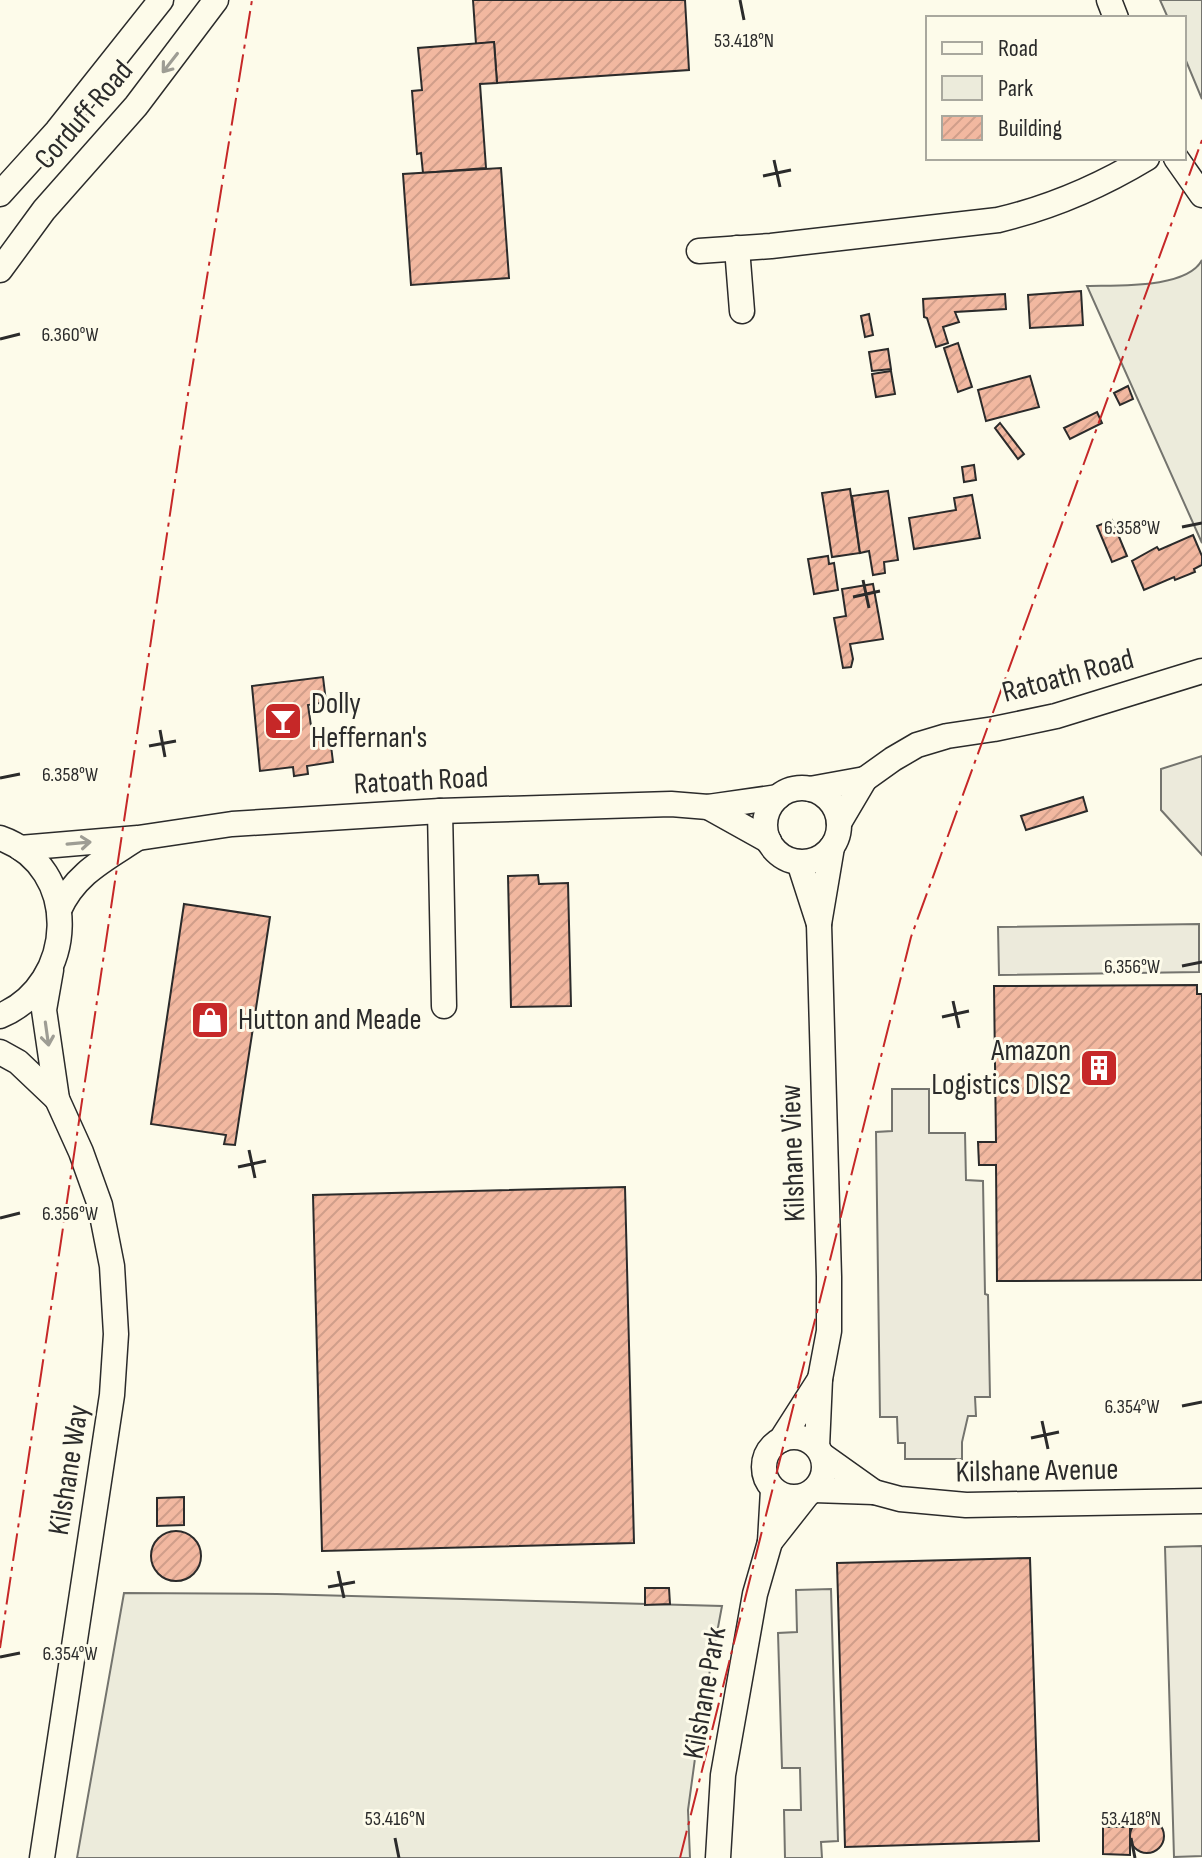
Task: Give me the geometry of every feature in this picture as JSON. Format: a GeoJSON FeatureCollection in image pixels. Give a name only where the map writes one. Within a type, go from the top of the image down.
{"type":"FeatureCollection","features":[{"type":"Feature","properties":{"kind":"street","name":"Corduff Road"},"geometry":{"type":"LineString","coordinates":[[0,194],[57,131],[161,0]]}},
{"type":"Feature","properties":{"kind":"street","name":"Corduff Road"},"geometry":{"type":"LineString","coordinates":[[0,270],[44,210],[136,106],[216,0]]}},
{"type":"Feature","properties":{"kind":"street"},"geometry":{"type":"LineString","coordinates":[[699,251],[998,220],[1035,212],[1077,197],[1143,160]]}},
{"type":"Feature","properties":{"kind":"street"},"geometry":{"type":"LineString","coordinates":[[1177,160],[1202,195]]}},
{"type":"Feature","properties":{"kind":"street"},"geometry":{"type":"LineString","coordinates":[[737,248],[742,311]]}},
{"type":"Feature","properties":{"kind":"street","name":"Ratoath Road"},"geometry":{"type":"LineString","coordinates":[[839,823],[865,779],[893,759],[932,741],[1056,716],[1202,671]]}},
{"type":"Feature","properties":{"kind":"street","name":"Ratoath Road"},"geometry":{"type":"LineString","coordinates":[[810,789],[865,779]]}},
{"type":"Feature","properties":{"kind":"street"},"geometry":{"type":"LineString","coordinates":[[799,788],[810,789],[821,793],[831,803],[839,823],[838,836],[823,856],[799,862],[787,859],[776,851],[765,829],[766,816],[778,797],[799,788]]}},
{"type":"Feature","properties":{"kind":"street","name":"Ratoath Road"},"geometry":{"type":"LineString","coordinates":[[10,843],[138,838],[232,824],[440,811],[671,804],[708,807],[778,797]]}},
{"type":"Feature","properties":{"kind":"street","name":"Ratoath Road"},"geometry":{"type":"LineString","coordinates":[[708,807],[769,841]]}},
{"type":"Feature","properties":{"kind":"street"},"geometry":{"type":"LineString","coordinates":[[440,811],[444,1006]]}},
{"type":"Feature","properties":{"kind":"street","name":"Ratoath Road"},"geometry":{"type":"LineString","coordinates":[[59,910],[68,890],[86,873],[138,838]]}},
{"type":"Feature","properties":{"kind":"street"},"geometry":{"type":"LineString","coordinates":[[10,843],[47,877],[59,910]]}},
{"type":"Feature","properties":{"kind":"street","name":"Kilshane View"},"geometry":{"type":"LineString","coordinates":[[819,1451],[820,1379],[829,1331],[829,1277],[819,924],[832,847]]}},
{"type":"Feature","properties":{"kind":"street","name":"Kilshane View"},"geometry":{"type":"LineString","coordinates":[[799,862],[819,924]]}},
{"type":"Feature","properties":{"kind":"street","name":"Kilshane Way"},"geometry":{"type":"LineString","coordinates":[[42,1858],[112,1395],[116,1334],[112,1266],[100,1205],[57,1099],[44,1010],[60,942],[59,910]]}},
{"type":"Feature","properties":{"kind":"street"},"geometry":{"type":"LineString","coordinates":[[0,1016],[13,1011],[41,987],[51,970]]}},
{"type":"Feature","properties":{"kind":"street","name":"Kilshane Way"},"geometry":{"type":"LineString","coordinates":[[0,1052],[18,1062],[57,1099]]}},
{"type":"Feature","properties":{"kind":"street","name":"Kilshane View"},"geometry":{"type":"LineString","coordinates":[[781,1440],[820,1379]]}},
{"type":"Feature","properties":{"kind":"street"},"geometry":{"type":"LineString","coordinates":[[800,1437],[819,1451],[823,1475],[811,1492],[791,1498],[773,1490],[764,1472],[764,1462],[773,1445],[781,1440],[800,1437]]}},
{"type":"Feature","properties":{"kind":"street","name":"Kilshane Avenue"},"geometry":{"type":"LineString","coordinates":[[819,1451],[874,1492]]}},
{"type":"Feature","properties":{"kind":"street","name":"Kilshane Park"},"geometry":{"type":"LineString","coordinates":[[718,1858],[723,1775],[755,1594],[770,1542],[773,1490]]}},
{"type":"Feature","properties":{"kind":"street","name":"Kilshane Avenue"},"geometry":{"type":"LineString","coordinates":[[811,1492],[874,1492],[911,1501],[966,1505],[1202,1501]]}},
{"type":"Feature","properties":{"kind":"street","name":"Kilshane Park"},"geometry":{"type":"LineString","coordinates":[[770,1542],[811,1492]]}},
{"type":"Feature","properties":{"kind":"green space"},"geometry":{"type":"Polygon","coordinates":[[[1160,0],[1202,0],[1202,99],[1186,61],[1186,16],[1167,16],[1160,0]]]}},
{"type":"Feature","properties":{"kind":"green space"},"geometry":{"type":"Polygon","coordinates":[[[1202,260],[1202,543],[1087,286],[1167,281],[1194,269],[1202,260]]]}},
{"type":"Feature","properties":{"kind":"green space"},"geometry":{"type":"Polygon","coordinates":[[[124,1593],[722,1606],[699,1729],[688,1810],[690,1858],[77,1858],[124,1593]]]}},
{"type":"Feature","properties":{"kind":"shaded area"},"geometry":{"type":"Polygon","coordinates":[[[1202,756],[1202,855],[1161,810],[1161,769],[1202,756]]]}},
{"type":"Feature","properties":{"kind":"shaded area"},"geometry":{"type":"Polygon","coordinates":[[[1199,924],[1199,972],[999,975],[998,927],[1199,924]]]}},
{"type":"Feature","properties":{"kind":"shaded area"},"geometry":{"type":"Polygon","coordinates":[[[892,1089],[929,1089],[929,1133],[965,1133],[966,1180],[983,1181],[990,1397],[975,1397],[976,1416],[968,1416],[962,1459],[905,1459],[905,1443],[898,1443],[897,1417],[880,1417],[876,1132],[892,1131],[892,1089]]]}},
{"type":"Feature","properties":{"kind":"shaded area"},"geometry":{"type":"Polygon","coordinates":[[[1202,1546],[1202,1856],[1174,1857],[1165,1547],[1202,1546]]]}},
{"type":"Feature","properties":{"kind":"shaded area"},"geometry":{"type":"Polygon","coordinates":[[[831,1589],[838,1841],[821,1842],[822,1858],[785,1858],[784,1810],[801,1810],[800,1768],[782,1768],[778,1633],[797,1632],[796,1590],[831,1589]]]}},
{"type":"Feature","properties":{"kind":"building"},"geometry":{"type":"Polygon","coordinates":[[[473,0],[685,0],[689,70],[497,83],[494,42],[476,44],[473,0]]]}},
{"type":"Feature","properties":{"kind":"building"},"geometry":{"type":"Polygon","coordinates":[[[494,42],[497,83],[480,84],[486,168],[423,173],[421,153],[417,154],[412,91],[422,90],[418,48],[494,42]]]}},
{"type":"Feature","properties":{"kind":"building"},"geometry":{"type":"Polygon","coordinates":[[[501,168],[509,278],[411,285],[403,174],[501,168]]]}},
{"type":"Feature","properties":{"kind":"building"},"geometry":{"type":"Polygon","coordinates":[[[1081,291],[1083,325],[1030,328],[1028,295],[1081,291]]]}},
{"type":"Feature","properties":{"kind":"building"},"geometry":{"type":"Polygon","coordinates":[[[1005,294],[1006,309],[955,312],[959,322],[943,327],[948,343],[936,347],[927,318],[924,317],[923,299],[1005,294]]]}},
{"type":"Feature","properties":{"kind":"building"},"geometry":{"type":"Polygon","coordinates":[[[869,314],[873,335],[865,337],[861,316],[869,314]]]}},
{"type":"Feature","properties":{"kind":"building"},"geometry":{"type":"Polygon","coordinates":[[[958,343],[972,387],[958,392],[944,348],[958,343]]]}},
{"type":"Feature","properties":{"kind":"building"},"geometry":{"type":"Polygon","coordinates":[[[888,349],[891,369],[872,371],[869,352],[888,349]]]}},
{"type":"Feature","properties":{"kind":"building"},"geometry":{"type":"Polygon","coordinates":[[[891,371],[895,394],[876,397],[872,374],[891,371]]]}},
{"type":"Feature","properties":{"kind":"building"},"geometry":{"type":"Polygon","coordinates":[[[1030,376],[1039,407],[986,421],[978,390],[1030,376]]]}},
{"type":"Feature","properties":{"kind":"building"},"geometry":{"type":"Polygon","coordinates":[[[1128,386],[1133,399],[1120,405],[1114,393],[1128,386]]]}},
{"type":"Feature","properties":{"kind":"building"},"geometry":{"type":"Polygon","coordinates":[[[1097,412],[1102,423],[1070,439],[1064,428],[1097,412]]]}},
{"type":"Feature","properties":{"kind":"building"},"geometry":{"type":"Polygon","coordinates":[[[1000,423],[1024,454],[1018,459],[995,428],[1000,423]]]}},
{"type":"Feature","properties":{"kind":"building"},"geometry":{"type":"Polygon","coordinates":[[[974,465],[976,480],[964,482],[962,467],[974,465]]]}},
{"type":"Feature","properties":{"kind":"building"},"geometry":{"type":"Polygon","coordinates":[[[850,489],[860,553],[832,557],[822,493],[850,489]]]}},
{"type":"Feature","properties":{"kind":"building"},"geometry":{"type":"Polygon","coordinates":[[[888,491],[898,560],[884,562],[885,573],[873,575],[869,551],[860,553],[852,496],[888,491]]]}},
{"type":"Feature","properties":{"kind":"building"},"geometry":{"type":"Polygon","coordinates":[[[972,495],[980,538],[914,549],[909,518],[956,510],[954,498],[972,495]]]}},
{"type":"Feature","properties":{"kind":"building"},"geometry":{"type":"Polygon","coordinates":[[[1112,520],[1127,556],[1112,562],[1097,526],[1112,520]]]}},
{"type":"Feature","properties":{"kind":"building"},"geometry":{"type":"Polygon","coordinates":[[[1193,535],[1202,556],[1202,565],[1194,569],[1195,572],[1144,590],[1132,561],[1157,547],[1159,550],[1193,535]]]}},
{"type":"Feature","properties":{"kind":"building"},"geometry":{"type":"Polygon","coordinates":[[[828,556],[829,564],[834,563],[838,590],[814,594],[808,559],[828,556]]]}},
{"type":"Feature","properties":{"kind":"building"},"geometry":{"type":"Polygon","coordinates":[[[873,584],[883,639],[850,644],[851,667],[843,668],[834,618],[846,616],[842,589],[873,584]]]}},
{"type":"Feature","properties":{"kind":"building","name":"Dolly Heffernan's"},"geometry":{"type":"Polygon","coordinates":[[[323,677],[326,702],[308,705],[313,740],[330,738],[333,762],[307,766],[308,774],[294,776],[293,767],[260,771],[252,686],[323,677]]]}},
{"type":"Feature","properties":{"kind":"building"},"geometry":{"type":"Polygon","coordinates":[[[1083,797],[1087,811],[1026,830],[1021,816],[1083,797]]]}},
{"type":"Feature","properties":{"kind":"building"},"geometry":{"type":"Polygon","coordinates":[[[538,875],[539,884],[568,883],[571,1006],[511,1007],[508,876],[538,875]]]}},
{"type":"Feature","properties":{"kind":"building","name":"Hutton and Meade"},"geometry":{"type":"Polygon","coordinates":[[[184,904],[270,917],[235,1145],[224,1144],[226,1135],[151,1124],[184,904]]]}},
{"type":"Feature","properties":{"kind":"building","name":"Amazon Logistics DIS2"},"geometry":{"type":"Polygon","coordinates":[[[1197,985],[1197,994],[1202,994],[1202,1280],[997,1281],[996,1165],[979,1165],[978,1142],[996,1142],[994,986],[1197,985]]]}},
{"type":"Feature","properties":{"kind":"building"},"geometry":{"type":"Polygon","coordinates":[[[625,1187],[634,1543],[322,1551],[313,1195],[625,1187]]]}},
{"type":"Feature","properties":{"kind":"building"},"geometry":{"type":"Polygon","coordinates":[[[184,1497],[184,1525],[157,1526],[157,1498],[184,1497]]]}},
{"type":"Feature","properties":{"kind":"building"},"geometry":{"type":"Polygon","coordinates":[[[176,1531],[194,1538],[201,1556],[194,1574],[176,1581],[158,1574],[151,1556],[158,1538],[176,1531]]]}},
{"type":"Feature","properties":{"kind":"building"},"geometry":{"type":"Polygon","coordinates":[[[1030,1558],[1039,1841],[845,1847],[837,1563],[1030,1558]]]}},
{"type":"Feature","properties":{"kind":"building"},"geometry":{"type":"Polygon","coordinates":[[[645,1588],[669,1588],[670,1604],[645,1605],[645,1588]]]}},
{"type":"Feature","properties":{"kind":"building"},"geometry":{"type":"Polygon","coordinates":[[[1147,1819],[1159,1824],[1164,1836],[1159,1848],[1147,1853],[1135,1848],[1130,1836],[1135,1824],[1147,1819]]]}},
{"type":"Feature","properties":{"kind":"building"},"geometry":{"type":"Polygon","coordinates":[[[1103,1827],[1130,1827],[1130,1855],[1103,1854],[1103,1827]]]}},
{"type":"Feature","properties":{"kind":"power"},"geometry":{"type":"LineString","coordinates":[[0,1648],[188,394],[252,0]]}},
{"type":"Feature","properties":{"kind":"power"},"geometry":{"type":"LineString","coordinates":[[680,1858],[911,937],[1202,140]]}},
{"type":"Feature","properties":{"kind":"place","name":"Dolly Heffernan's"},"geometry":{"type":"Point","coordinates":[283,721]}},
{"type":"Feature","properties":{"kind":"place","name":"Hutton and Meade"},"geometry":{"type":"Point","coordinates":[210,1020]}},
{"type":"Feature","properties":{"kind":"place","name":"Amazon Logistics DIS2"},"geometry":{"type":"Point","coordinates":[1099,1068]}}]}
